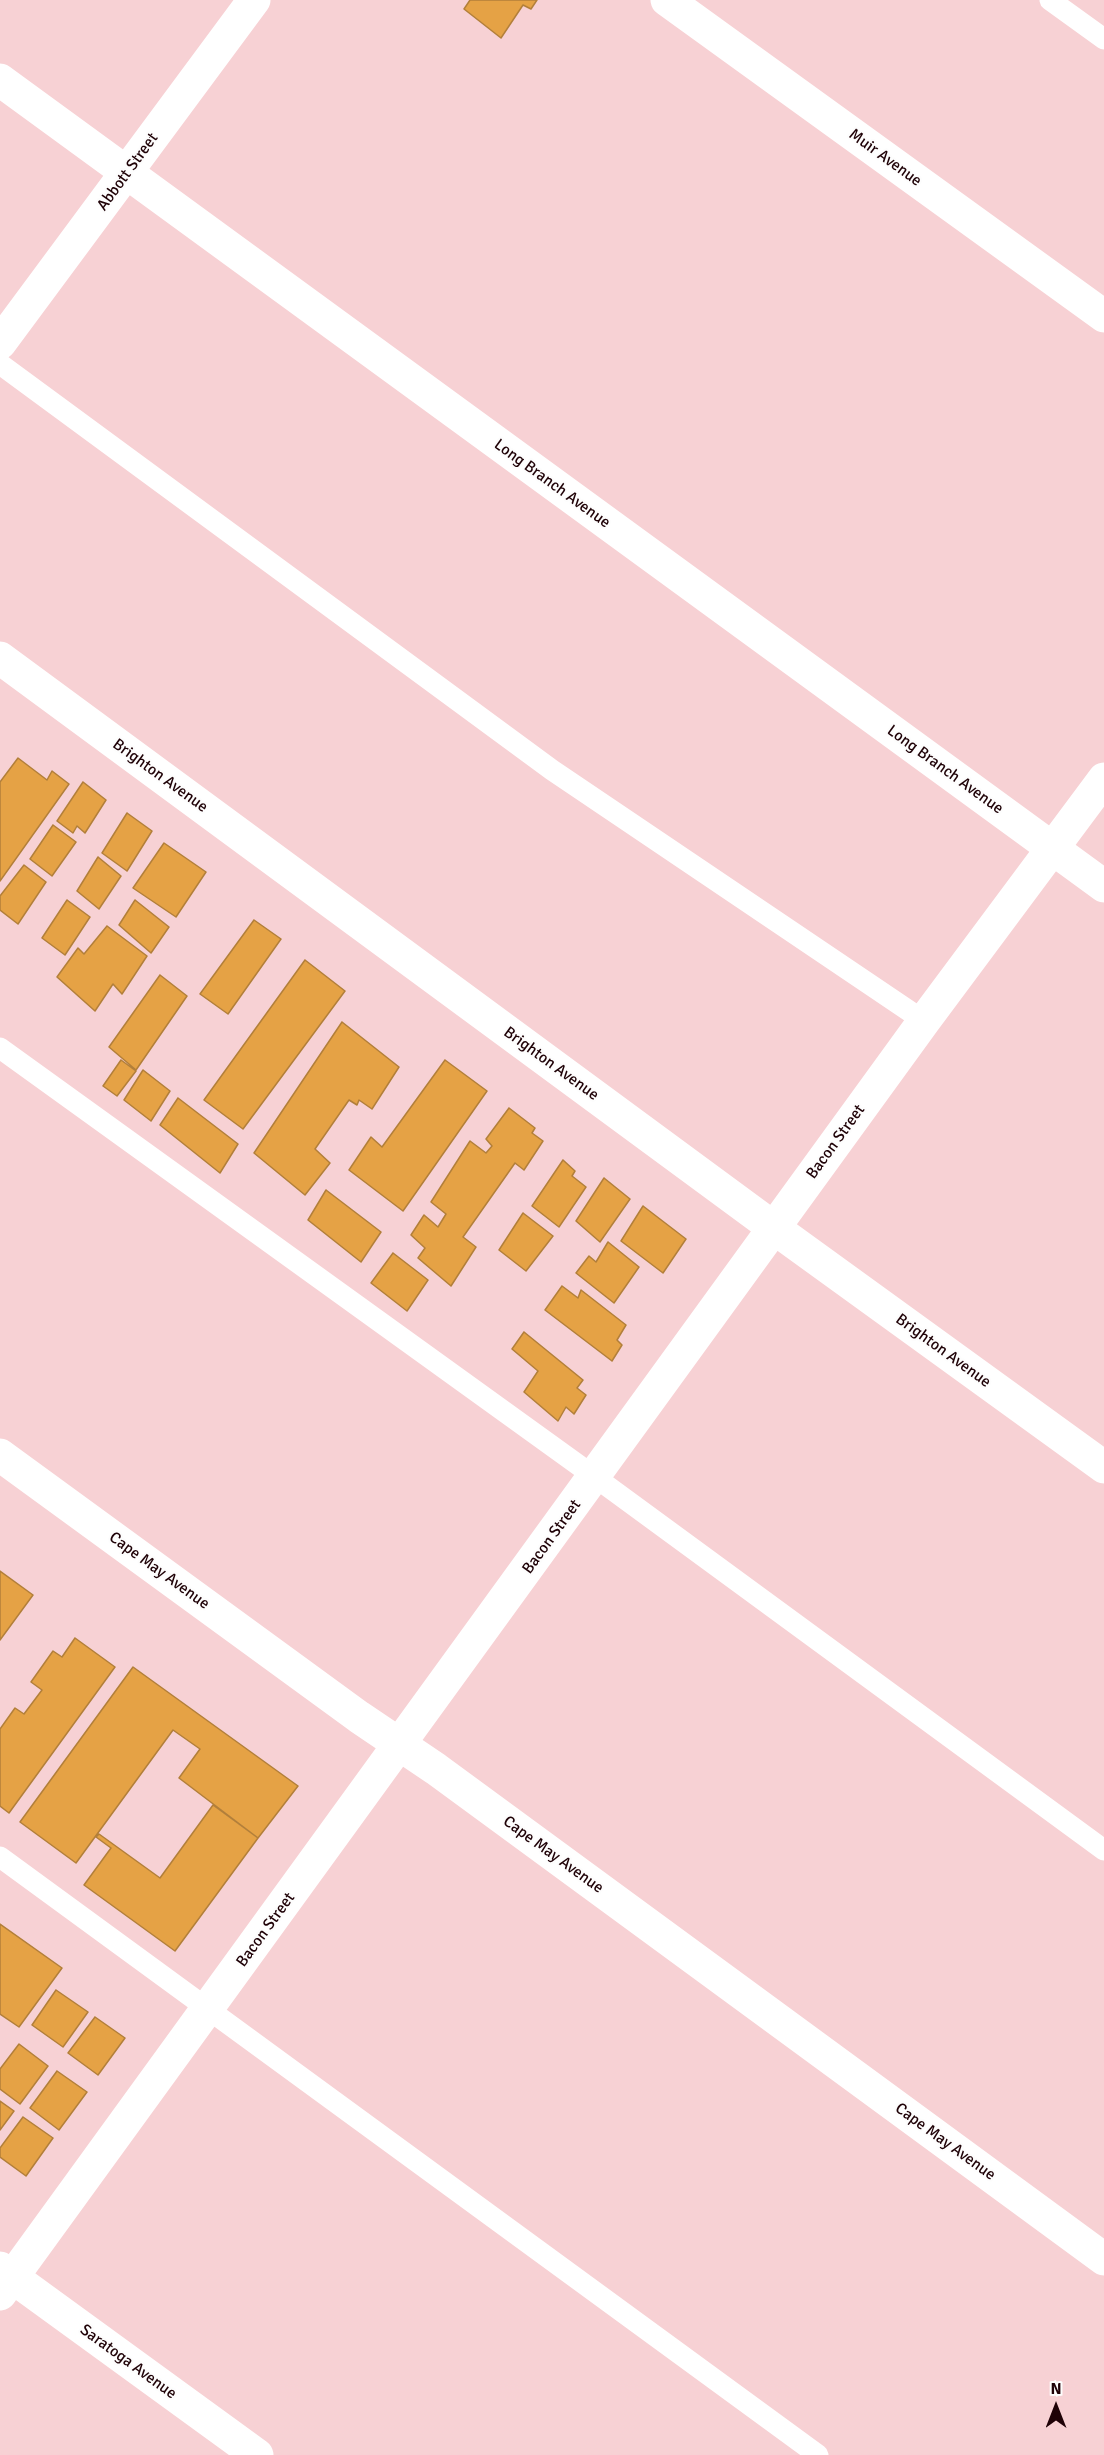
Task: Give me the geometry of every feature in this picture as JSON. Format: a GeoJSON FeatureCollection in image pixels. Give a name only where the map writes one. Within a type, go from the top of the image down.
{"type":"FeatureCollection","features":[{"type":"Feature","properties":{"kind":"street","name":"Abbott Street"},"geometry":{"type":"LineString","coordinates":[[0,343],[128,174],[254,0]]}},
{"type":"Feature","properties":{"kind":"street","name":"Muir Avenue"},"geometry":{"type":"LineString","coordinates":[[667,0],[1104,316]]}},
{"type":"Feature","properties":{"kind":"street","name":"Long Branch Avenue"},"geometry":{"type":"LineString","coordinates":[[0,81],[1055,848],[1104,886]]}},
{"type":"Feature","properties":{"kind":"street","name":"Brighton Avenue"},"geometry":{"type":"LineString","coordinates":[[0,658],[774,1228],[1104,1467]]}},
{"type":"Feature","properties":{"kind":"street","name":"Bacon Street"},"geometry":{"type":"LineString","coordinates":[[4,2280],[209,2009],[924,1021],[1055,848],[1104,779]]}},
{"type":"Feature","properties":{"kind":"street","name":"Cape May Avenue"},"geometry":{"type":"LineString","coordinates":[[0,1455],[1104,2259]]}},
{"type":"Feature","properties":{"kind":"street","name":"Saratoga Avenue"},"geometry":{"type":"LineString","coordinates":[[4,2280],[257,2455]]}},
{"type":"Feature","properties":{"kind":"lane"},"geometry":{"type":"LineString","coordinates":[[1050,0],[1104,39]]}},
{"type":"Feature","properties":{"kind":"lane"},"geometry":{"type":"LineString","coordinates":[[0,364],[552,770],[924,1021]]}},
{"type":"Feature","properties":{"kind":"lane"},"geometry":{"type":"LineString","coordinates":[[0,1048],[595,1477],[1104,1850]]}},
{"type":"Feature","properties":{"kind":"lane"},"geometry":{"type":"LineString","coordinates":[[0,1857],[818,2455]]}},
{"type":"Feature","properties":{"kind":"building"},"geometry":{"type":"Polygon","coordinates":[[[470,0],[537,0],[531,9],[523,5],[501,38],[464,9],[470,0]]]}},
{"type":"Feature","properties":{"kind":"building"},"geometry":{"type":"Polygon","coordinates":[[[18,758],[47,780],[52,771],[69,784],[0,881],[0,782],[18,758]]]}},
{"type":"Feature","properties":{"kind":"building"},"geometry":{"type":"Polygon","coordinates":[[[83,782],[106,800],[85,833],[77,826],[73,833],[57,821],[83,782]]]}},
{"type":"Feature","properties":{"kind":"building"},"geometry":{"type":"Polygon","coordinates":[[[127,813],[152,831],[127,871],[102,853],[127,813]]]}},
{"type":"Feature","properties":{"kind":"building"},"geometry":{"type":"Polygon","coordinates":[[[53,825],[76,842],[52,876],[30,859],[53,825]]]}},
{"type":"Feature","properties":{"kind":"building"},"geometry":{"type":"Polygon","coordinates":[[[164,843],[206,872],[176,917],[133,888],[164,843]]]}},
{"type":"Feature","properties":{"kind":"building"},"geometry":{"type":"Polygon","coordinates":[[[98,857],[121,876],[99,909],[77,891],[98,857]]]}},
{"type":"Feature","properties":{"kind":"building"},"geometry":{"type":"Polygon","coordinates":[[[24,865],[46,882],[18,924],[0,910],[0,896],[24,865]]]}},
{"type":"Feature","properties":{"kind":"building"},"geometry":{"type":"Polygon","coordinates":[[[67,900],[90,917],[65,955],[42,938],[67,900]]]}},
{"type":"Feature","properties":{"kind":"building"},"geometry":{"type":"Polygon","coordinates":[[[135,900],[169,927],[151,953],[119,925],[135,900]]]}},
{"type":"Feature","properties":{"kind":"building"},"geometry":{"type":"Polygon","coordinates":[[[254,920],[281,939],[228,1014],[200,994],[254,920]]]}},
{"type":"Feature","properties":{"kind":"building"},"geometry":{"type":"Polygon","coordinates":[[[107,926],[147,956],[122,994],[113,984],[95,1011],[57,977],[78,948],[84,954],[107,926]]]}},
{"type":"Feature","properties":{"kind":"building"},"geometry":{"type":"Polygon","coordinates":[[[305,960],[345,991],[243,1129],[204,1100],[305,960]]]}},
{"type":"Feature","properties":{"kind":"building"},"geometry":{"type":"Polygon","coordinates":[[[160,975],[187,996],[136,1070],[109,1047],[160,975]]]}},
{"type":"Feature","properties":{"kind":"building"},"geometry":{"type":"Polygon","coordinates":[[[342,1022],[399,1067],[372,1109],[359,1100],[357,1105],[349,1100],[315,1149],[330,1163],[305,1195],[254,1153],[342,1022]]]}},
{"type":"Feature","properties":{"kind":"building"},"geometry":{"type":"Polygon","coordinates":[[[121,1060],[136,1071],[117,1096],[103,1086],[121,1060]]]}},
{"type":"Feature","properties":{"kind":"building"},"geometry":{"type":"Polygon","coordinates":[[[445,1060],[487,1091],[403,1211],[349,1170],[371,1137],[382,1147],[445,1060]]]}},
{"type":"Feature","properties":{"kind":"building"},"geometry":{"type":"Polygon","coordinates":[[[143,1070],[170,1091],[151,1121],[124,1100],[143,1070]]]}},
{"type":"Feature","properties":{"kind":"building"},"geometry":{"type":"Polygon","coordinates":[[[178,1098],[238,1144],[220,1173],[160,1125],[178,1098]]]}},
{"type":"Feature","properties":{"kind":"building"},"geometry":{"type":"Polygon","coordinates":[[[509,1108],[535,1128],[532,1133],[543,1141],[524,1170],[515,1163],[463,1237],[476,1247],[451,1286],[418,1258],[425,1248],[411,1235],[424,1215],[438,1227],[446,1214],[431,1202],[470,1141],[486,1153],[492,1146],[486,1139],[509,1108]]]}},
{"type":"Feature","properties":{"kind":"building"},"geometry":{"type":"Polygon","coordinates":[[[563,1160],[575,1171],[572,1176],[586,1187],[559,1227],[532,1206],[563,1160]]]}},
{"type":"Feature","properties":{"kind":"building"},"geometry":{"type":"Polygon","coordinates":[[[604,1178],[630,1199],[600,1242],[576,1221],[604,1178]]]}},
{"type":"Feature","properties":{"kind":"building"},"geometry":{"type":"Polygon","coordinates":[[[326,1190],[381,1232],[361,1262],[308,1220],[326,1190]]]}},
{"type":"Feature","properties":{"kind":"building"},"geometry":{"type":"Polygon","coordinates":[[[643,1206],[686,1239],[663,1273],[621,1241],[643,1206]]]}},
{"type":"Feature","properties":{"kind":"building"},"geometry":{"type":"Polygon","coordinates":[[[523,1213],[553,1236],[526,1271],[499,1250],[523,1213]]]}},
{"type":"Feature","properties":{"kind":"building"},"geometry":{"type":"Polygon","coordinates":[[[608,1242],[639,1267],[614,1303],[576,1273],[589,1256],[596,1262],[608,1242]]]}},
{"type":"Feature","properties":{"kind":"building"},"geometry":{"type":"Polygon","coordinates":[[[393,1253],[428,1280],[407,1311],[371,1283],[393,1253]]]}},
{"type":"Feature","properties":{"kind":"building"},"geometry":{"type":"Polygon","coordinates":[[[562,1286],[578,1298],[581,1290],[626,1325],[617,1340],[622,1345],[612,1361],[545,1310],[562,1286]]]}},
{"type":"Feature","properties":{"kind":"building"},"geometry":{"type":"Polygon","coordinates":[[[524,1332],[583,1380],[577,1388],[586,1395],[574,1414],[566,1407],[558,1421],[524,1392],[538,1371],[512,1349],[524,1332]]]}},
{"type":"Feature","properties":{"kind":"building"},"geometry":{"type":"Polygon","coordinates":[[[0,1571],[33,1595],[0,1640],[0,1571]]]}},
{"type":"Feature","properties":{"kind":"building"},"geometry":{"type":"Polygon","coordinates":[[[75,1638],[115,1667],[9,1813],[0,1806],[0,1729],[15,1708],[24,1714],[42,1690],[31,1682],[53,1651],[62,1657],[75,1638]]]}},
{"type":"Feature","properties":{"kind":"building"},"geometry":{"type":"Polygon","coordinates":[[[133,1667],[298,1786],[258,1838],[179,1778],[200,1749],[173,1730],[76,1863],[20,1822],[133,1667]]]}},
{"type":"Feature","properties":{"kind":"building"},"geometry":{"type":"Polygon","coordinates":[[[213,1805],[258,1838],[175,1951],[84,1885],[111,1848],[96,1837],[99,1834],[160,1878],[213,1805]]]}},
{"type":"Feature","properties":{"kind":"building"},"geometry":{"type":"Polygon","coordinates":[[[0,1924],[62,1968],[19,2027],[0,2014],[0,1924]]]}},
{"type":"Feature","properties":{"kind":"building"},"geometry":{"type":"Polygon","coordinates":[[[56,1990],[88,2012],[63,2047],[32,2025],[56,1990]]]}},
{"type":"Feature","properties":{"kind":"building"},"geometry":{"type":"Polygon","coordinates":[[[95,2017],[125,2038],[98,2075],[68,2053],[95,2017]]]}},
{"type":"Feature","properties":{"kind":"building"},"geometry":{"type":"Polygon","coordinates":[[[19,2044],[48,2066],[20,2104],[0,2089],[0,2069],[19,2044]]]}},
{"type":"Feature","properties":{"kind":"building"},"geometry":{"type":"Polygon","coordinates":[[[57,2071],[87,2092],[59,2130],[30,2108],[57,2071]]]}},
{"type":"Feature","properties":{"kind":"building"},"geometry":{"type":"Polygon","coordinates":[[[0,2101],[14,2111],[0,2130],[0,2101]]]}},
{"type":"Feature","properties":{"kind":"building"},"geometry":{"type":"Polygon","coordinates":[[[23,2117],[53,2138],[26,2176],[0,2157],[0,2148],[23,2117]]]}}]}
